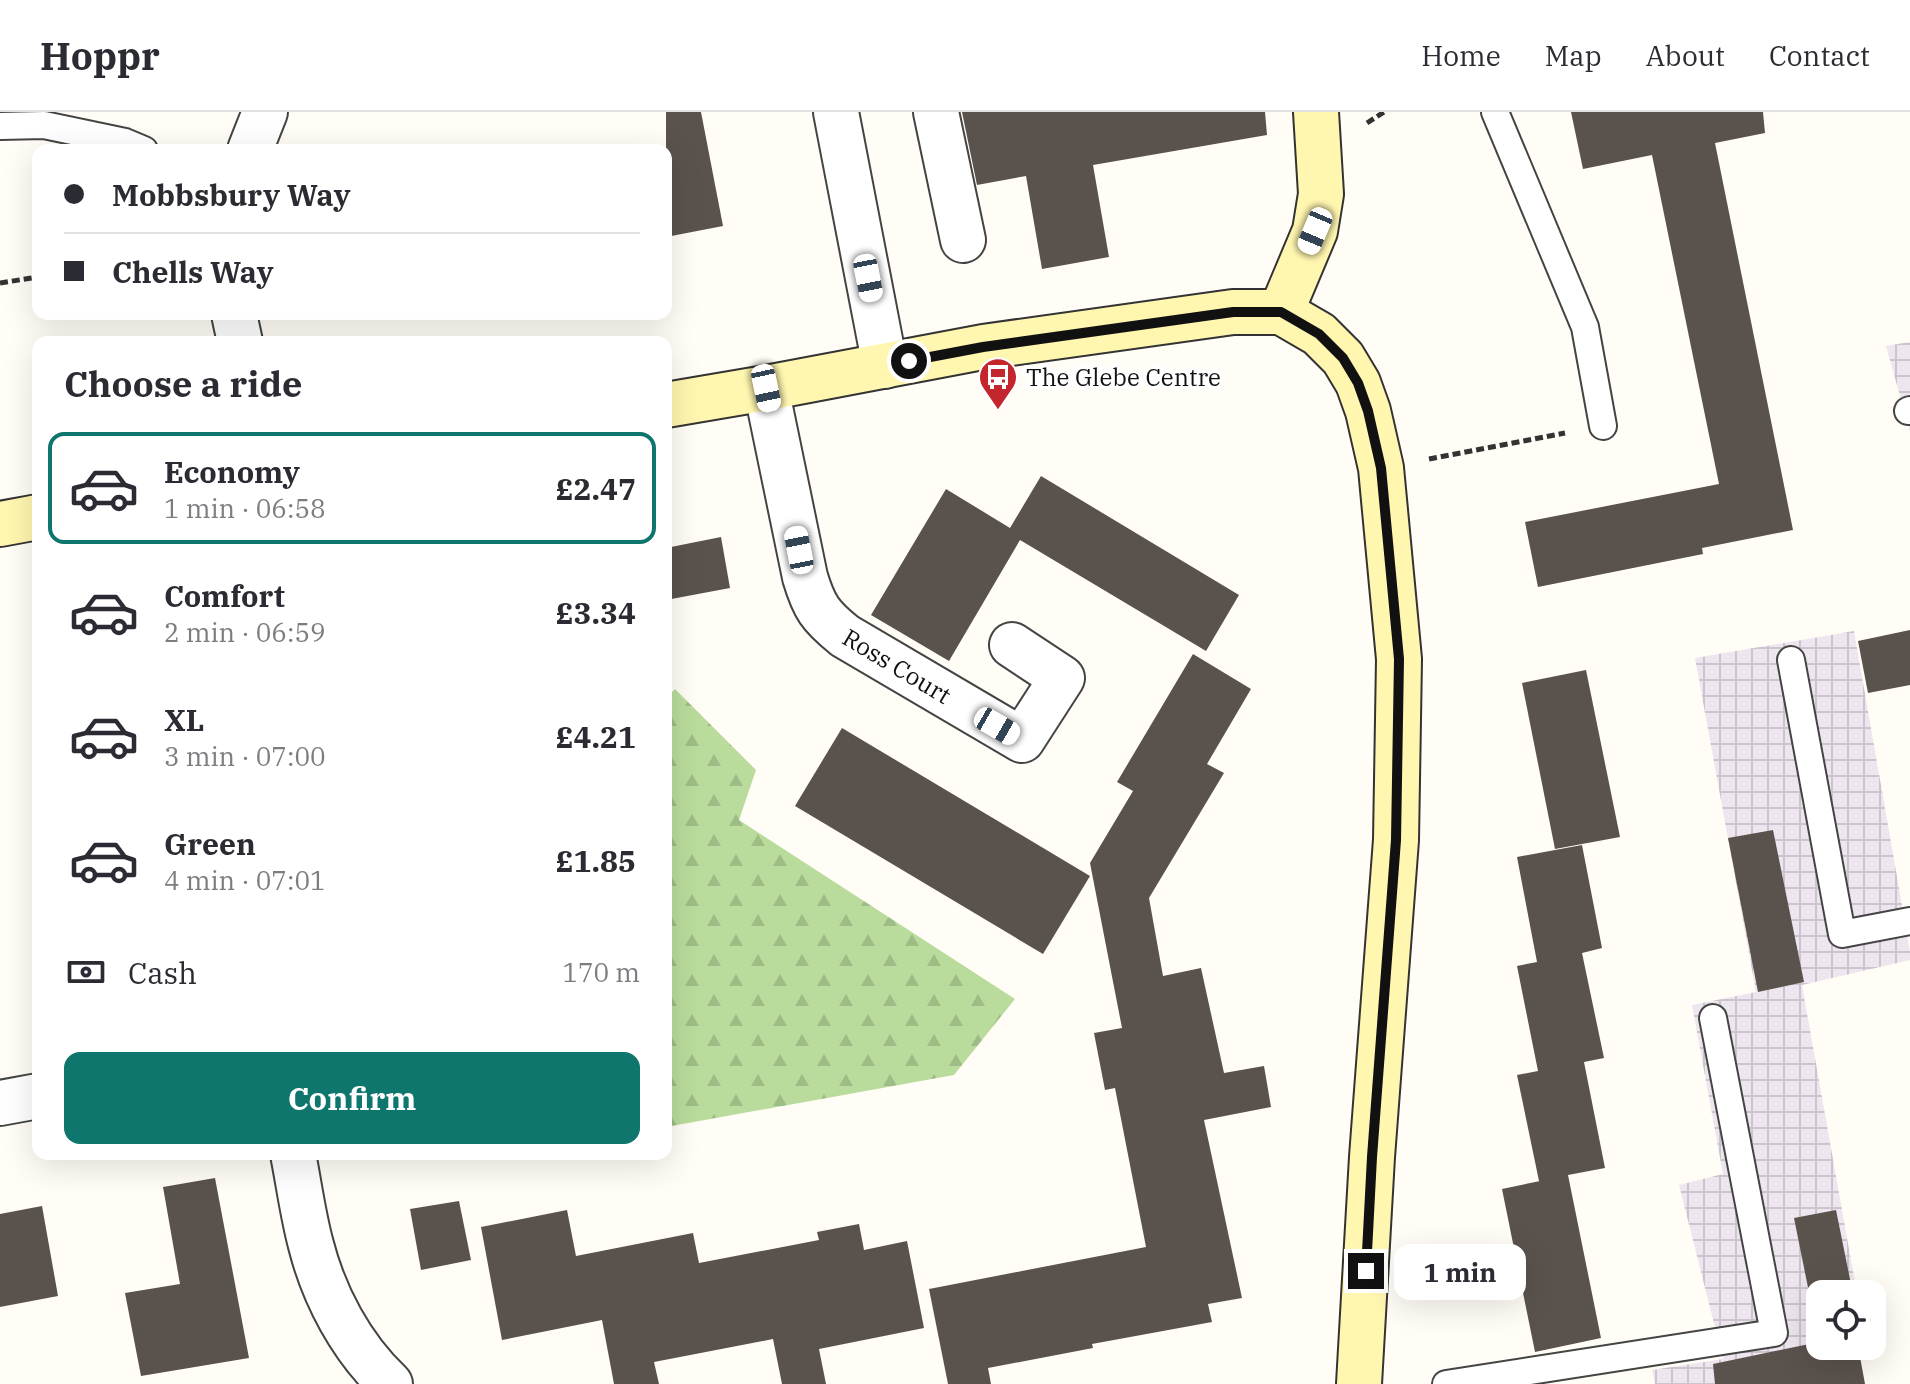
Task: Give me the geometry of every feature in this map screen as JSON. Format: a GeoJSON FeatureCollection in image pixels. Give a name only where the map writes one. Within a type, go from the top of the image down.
{"type":"FeatureCollection","features":[{"type":"Feature","properties":{"kind":"street"},"geometry":{"type":"LineString","coordinates":[[252,144],[265,112]]}},
{"type":"Feature","properties":{"kind":"street"},"geometry":{"type":"LineString","coordinates":[[836,112],[885,366]]}},
{"type":"Feature","properties":{"kind":"street"},"geometry":{"type":"LineString","coordinates":[[936,112],[963,240]]}},
{"type":"Feature","properties":{"kind":"street"},"geometry":{"type":"LineString","coordinates":[[1281,312],[1315,231],[1321,194],[1316,112]]}},
{"type":"Feature","properties":{"kind":"street"},"geometry":{"type":"LineString","coordinates":[[672,404],[983,347],[1233,312],[1281,312],[1319,334],[1343,358],[1358,383],[1368,411],[1381,468],[1399,659],[1396,840],[1372,1157],[1359,1384]]}},
{"type":"Feature","properties":{"kind":"street","name":"Ross Court"},"geometry":{"type":"LineString","coordinates":[[766,388],[805,577],[813,602],[825,619],[845,636],[1022,740],[1062,678],[1012,645]]}},
{"type":"Feature","properties":{"kind":"street"},"geometry":{"type":"LineString","coordinates":[[0,524],[32,518]]}},
{"type":"Feature","properties":{"kind":"street"},"geometry":{"type":"LineString","coordinates":[[0,1103],[32,1097]]}},
{"type":"Feature","properties":{"kind":"street"},"geometry":{"type":"LineString","coordinates":[[294,1160],[310,1244],[322,1281],[336,1312],[360,1349],[390,1384]]}},
{"type":"Feature","properties":{"kind":"lane"},"geometry":{"type":"LineString","coordinates":[[1495,112],[1585,327],[1603,426]]}},
{"type":"Feature","properties":{"kind":"lane"},"geometry":{"type":"LineString","coordinates":[[0,126],[44,125],[130,144]]}},
{"type":"Feature","properties":{"kind":"lane"},"geometry":{"type":"LineString","coordinates":[[1791,660],[1842,934],[1910,921]]}},
{"type":"Feature","properties":{"kind":"lane"},"geometry":{"type":"LineString","coordinates":[[1446,1384],[1774,1333],[1713,1018]]}},
{"type":"Feature","properties":{"kind":"path"},"geometry":{"type":"LineString","coordinates":[[0,283],[32,278]]}},
{"type":"Feature","properties":{"kind":"path"},"geometry":{"type":"LineString","coordinates":[[1381,468],[1603,426]]}},
{"type":"Feature","properties":{"kind":"shaded area"},"geometry":{"type":"Polygon","coordinates":[[[1910,342],[1910,432],[1886,346],[1910,342]]]}},
{"type":"Feature","properties":{"kind":"shaded area"},"geometry":{"type":"Polygon","coordinates":[[[1854,631],[1910,951],[1910,960],[1802,985],[1855,1280],[1806,1280],[1806,1347],[1761,1354],[1767,1384],[1655,1384],[1652,1370],[1723,1359],[1679,1185],[1723,1174],[1692,1005],[1756,992],[1695,658],[1854,631]]]}},
{"type":"Feature","properties":{"kind":"green space"},"geometry":{"type":"Polygon","coordinates":[[[675,689],[756,770],[739,820],[1015,999],[954,1075],[672,1126],[672,692],[675,689]]]}},
{"type":"Feature","properties":{"kind":"building"},"geometry":{"type":"Polygon","coordinates":[[[666,112],[701,112],[723,226],[672,236],[672,144],[666,144],[666,112]]]}},
{"type":"Feature","properties":{"kind":"building"},"geometry":{"type":"Polygon","coordinates":[[[962,112],[1265,112],[1267,135],[1093,165],[1109,257],[1042,269],[1026,176],[977,185],[962,112]]]}},
{"type":"Feature","properties":{"kind":"building"},"geometry":{"type":"Polygon","coordinates":[[[1571,112],[1763,112],[1765,133],[1715,143],[1793,530],[1702,548],[1703,554],[1538,587],[1525,522],[1719,484],[1652,155],[1583,169],[1571,112]]]}},
{"type":"Feature","properties":{"kind":"building"},"geometry":{"type":"Polygon","coordinates":[[[1041,476],[1239,595],[1206,651],[1020,540],[949,661],[871,615],[946,489],[1010,528],[1041,476]]]}},
{"type":"Feature","properties":{"kind":"building"},"geometry":{"type":"Polygon","coordinates":[[[721,537],[730,588],[672,599],[672,547],[721,537]]]}},
{"type":"Feature","properties":{"kind":"building"},"geometry":{"type":"Polygon","coordinates":[[[1910,630],[1910,685],[1868,693],[1858,641],[1910,630]]]}},
{"type":"Feature","properties":{"kind":"building"},"geometry":{"type":"Polygon","coordinates":[[[1193,654],[1251,689],[1207,764],[1224,773],[1149,898],[1163,976],[1201,968],[1224,1073],[1264,1066],[1271,1107],[1204,1120],[1242,1298],[1208,1304],[1212,1322],[1092,1344],[1093,1348],[988,1368],[991,1384],[948,1384],[929,1289],[1146,1247],[1115,1088],[1105,1090],[1094,1033],[1122,1028],[1090,863],[1133,791],[1117,782],[1193,654]]]}},
{"type":"Feature","properties":{"kind":"building"},"geometry":{"type":"Polygon","coordinates":[[[1586,670],[1620,837],[1555,849],[1522,683],[1586,670]]]}},
{"type":"Feature","properties":{"kind":"building"},"geometry":{"type":"Polygon","coordinates":[[[842,728],[1090,876],[1043,954],[795,806],[842,728]]]}},
{"type":"Feature","properties":{"kind":"building"},"geometry":{"type":"Polygon","coordinates":[[[1773,830],[1804,982],[1758,992],[1728,838],[1773,830]]]}},
{"type":"Feature","properties":{"kind":"building"},"geometry":{"type":"Polygon","coordinates":[[[1582,845],[1602,948],[1582,953],[1604,1058],[1584,1062],[1605,1168],[1568,1175],[1601,1338],[1535,1352],[1502,1189],[1540,1181],[1517,1075],[1538,1071],[1517,966],[1537,962],[1517,857],[1582,845]]]}},
{"type":"Feature","properties":{"kind":"building"},"geometry":{"type":"Polygon","coordinates":[[[215,1178],[249,1358],[141,1376],[125,1293],[180,1284],[163,1187],[215,1178]]]}},
{"type":"Feature","properties":{"kind":"building"},"geometry":{"type":"Polygon","coordinates":[[[459,1201],[471,1260],[421,1270],[410,1209],[459,1201]]]}},
{"type":"Feature","properties":{"kind":"building"},"geometry":{"type":"Polygon","coordinates":[[[42,1206],[58,1296],[0,1307],[0,1214],[42,1206]]]}},
{"type":"Feature","properties":{"kind":"building"},"geometry":{"type":"Polygon","coordinates":[[[567,1210],[576,1256],[693,1233],[699,1263],[819,1240],[817,1232],[859,1224],[864,1250],[907,1241],[924,1328],[819,1349],[826,1384],[782,1384],[773,1339],[654,1362],[659,1384],[614,1384],[602,1320],[502,1340],[481,1227],[567,1210]]]}},
{"type":"Feature","properties":{"kind":"building"},"geometry":{"type":"Polygon","coordinates":[[[1836,1210],[1850,1280],[1806,1280],[1794,1218],[1836,1210]]]}},
{"type":"Feature","properties":{"kind":"building"},"geometry":{"type":"Polygon","coordinates":[[[1806,1345],[1806,1360],[1861,1360],[1865,1384],[1715,1384],[1713,1364],[1806,1345]]]}},
{"type":"Feature","properties":{"kind":"place","name":"The Glebe Centre"},"geometry":{"type":"Point","coordinates":[998,411]}},
{"type":"Feature","properties":{"kind":"route"},"geometry":{"type":"LineString","coordinates":[[909,361],[983,347],[1233,312],[1281,312],[1319,334],[1343,358],[1358,383],[1381,468],[1399,659],[1396,840],[1366,1271]]}}]}
